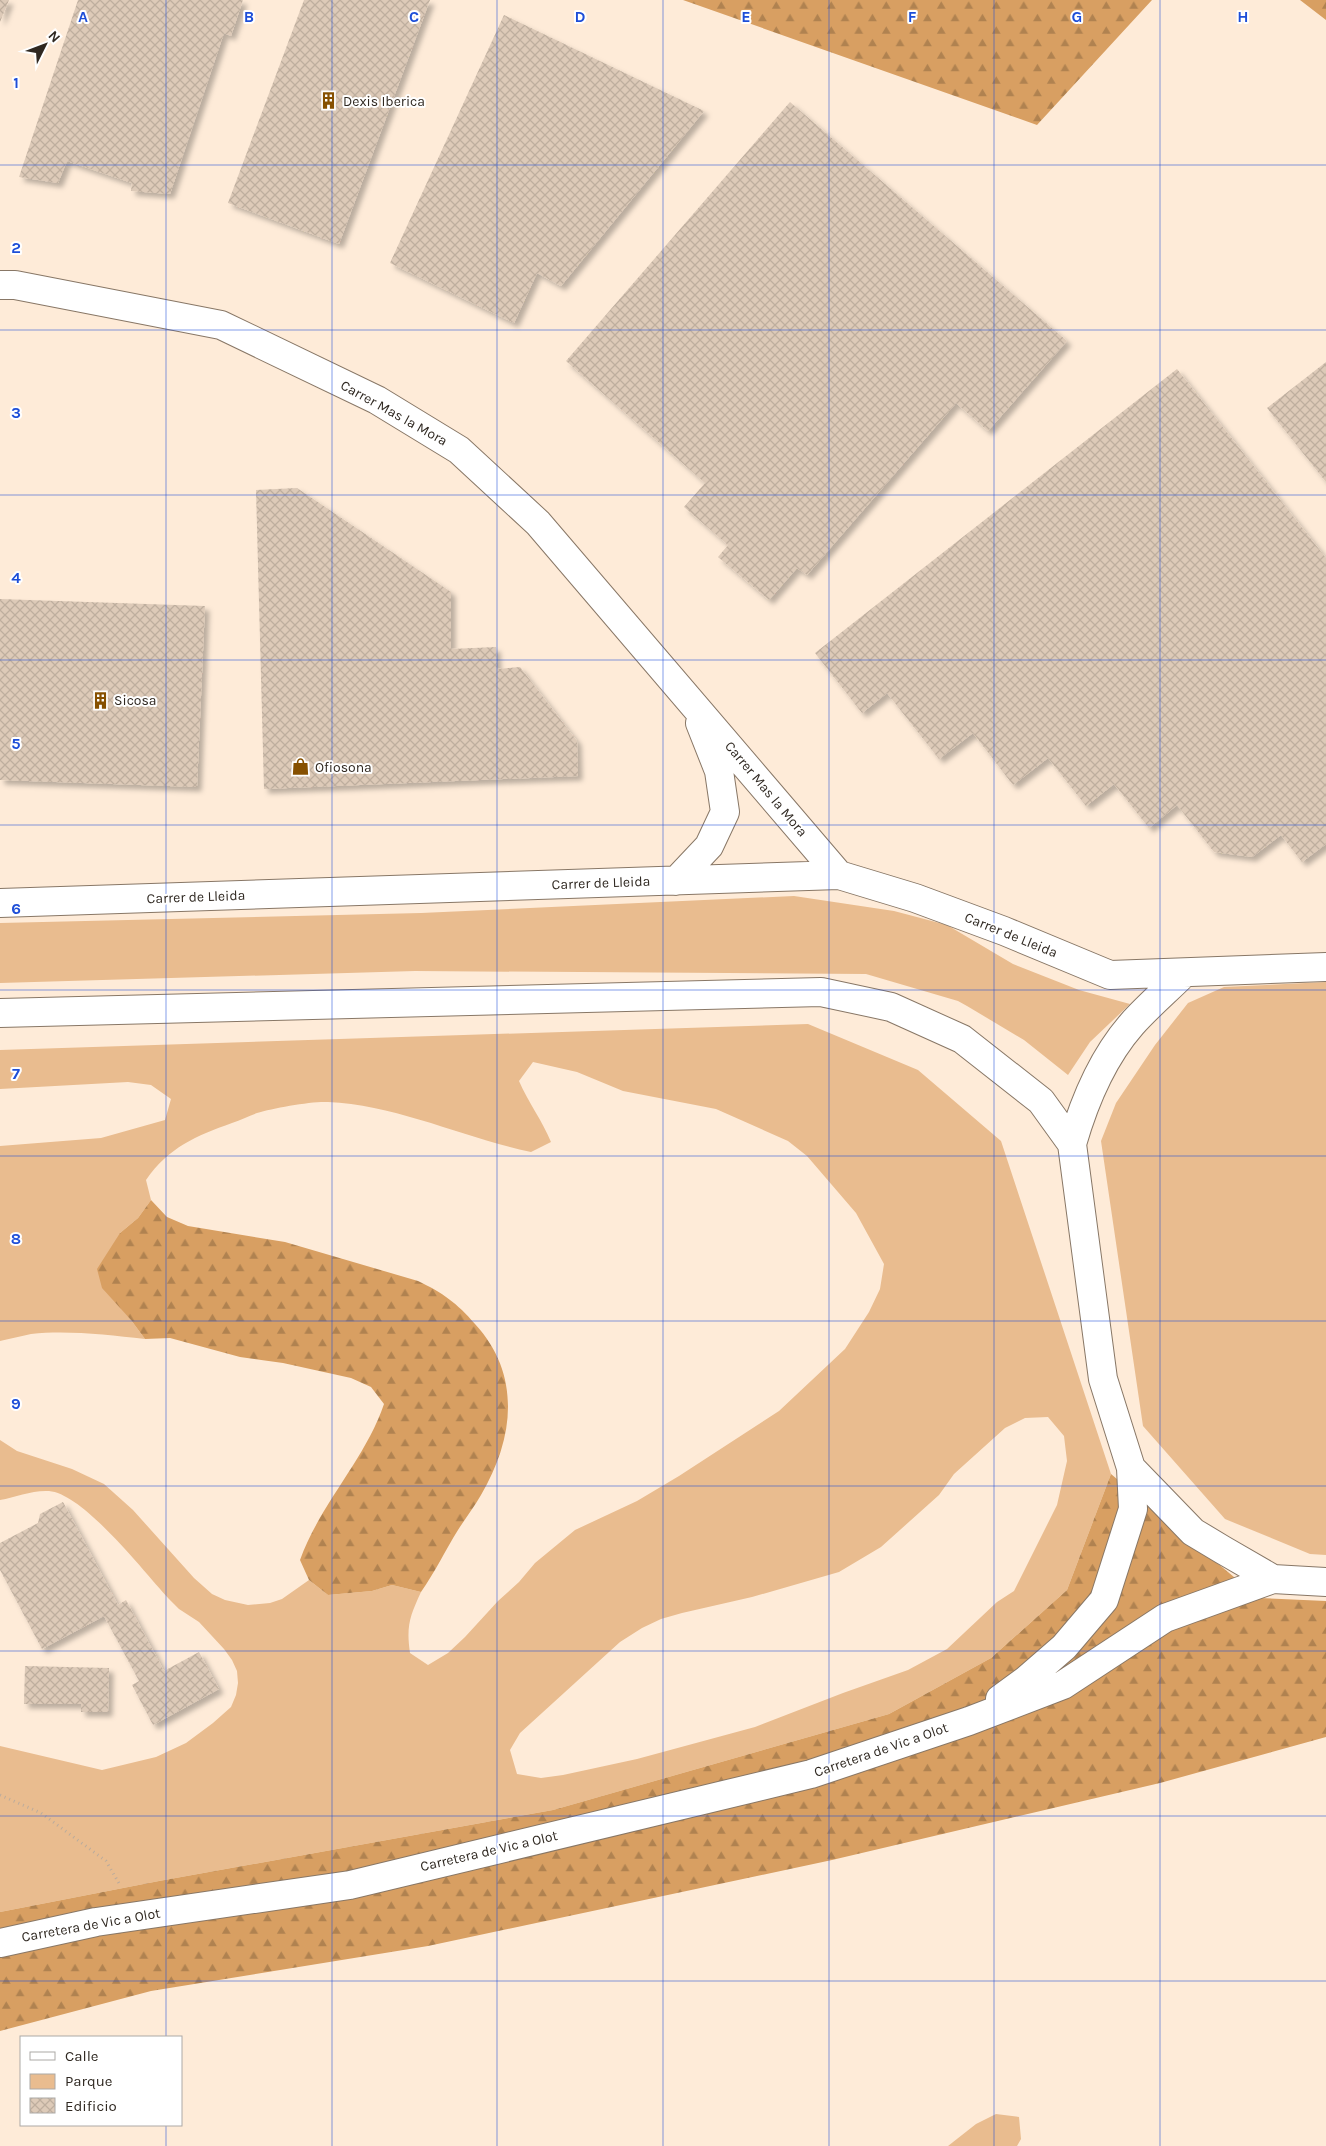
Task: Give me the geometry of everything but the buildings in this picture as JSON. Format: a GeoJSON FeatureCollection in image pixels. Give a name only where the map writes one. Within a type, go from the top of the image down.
{"type":"FeatureCollection","features":[{"type":"Feature","properties":{"kind":"street","name":"Carrer Mas la Mora"},"geometry":{"type":"LineString","coordinates":[[0,285],[15,285],[221,325],[377,400],[459,450],[538,523],[839,875]]}},
{"type":"Feature","properties":{"kind":"street","name":"Carrer Mas la Mora"},"geometry":{"type":"LineString","coordinates":[[676,881],[709,846],[725,812],[719,771],[692,702]]}},
{"type":"Feature","properties":{"kind":"street","name":"Carrer de Lleida"},"geometry":{"type":"LineString","coordinates":[[0,904],[839,875],[924,901],[1004,931],[1110,975],[1326,967]]}},
{"type":"Feature","properties":{"kind":"street"},"geometry":{"type":"LineString","coordinates":[[1184,973],[1132,1024],[1108,1057],[1078,1125],[1072,1144],[1103,1379],[1131,1468],[1193,1532],[1273,1578],[1326,1582]]}},
{"type":"Feature","properties":{"kind":"street"},"geometry":{"type":"LineString","coordinates":[[0,1013],[821,992],[891,1007],[962,1038],[1042,1101],[1072,1144]]}},
{"type":"Feature","properties":{"kind":"street","name":"Carretera de Vic a Olot"},"geometry":{"type":"LineString","coordinates":[[968,1721],[1026,1680],[1064,1647],[1104,1600],[1133,1509],[1131,1468]]}},
{"type":"Feature","properties":{"kind":"street","name":"Carretera de Vic a Olot"},"geometry":{"type":"LineString","coordinates":[[0,1943],[96,1922],[350,1885],[811,1774],[968,1721],[1063,1685],[1165,1618],[1273,1578]]}},
{"type":"Feature","properties":{"kind":"path"},"geometry":{"type":"LineString","coordinates":[[0,1795],[41,1813],[106,1860],[137,1916]]}},
{"type":"Feature","properties":{"kind":"green space"},"geometry":{"type":"Polygon","coordinates":[[[683,0],[1152,0],[1037,125],[683,0]]]}},
{"type":"Feature","properties":{"kind":"green space"},"geometry":{"type":"Polygon","coordinates":[[[1300,0],[1326,0],[1326,20],[1300,0]]]}},
{"type":"Feature","properties":{"kind":"green space"},"geometry":{"type":"Polygon","coordinates":[[[794,896],[894,911],[947,925],[1013,964],[1079,990],[1130,1004],[1090,1042],[1068,1075],[1024,1040],[958,1001],[866,974],[415,971],[0,983],[0,923],[421,913],[794,896]]]}},
{"type":"Feature","properties":{"kind":"green space"},"geometry":{"type":"Polygon","coordinates":[[[1326,982],[1326,1555],[1310,1554],[1225,1519],[1143,1426],[1101,1141],[1116,1103],[1155,1045],[1188,1003],[1224,987],[1326,982]]]}},
{"type":"Feature","properties":{"kind":"green space"},"geometry":{"type":"Polygon","coordinates":[[[808,1024],[918,1070],[1001,1141],[1111,1474],[1067,1590],[991,1658],[889,1714],[553,1810],[159,1881],[0,1912],[0,1746],[102,1770],[156,1757],[186,1743],[231,1707],[238,1683],[237,1671],[224,1649],[199,1622],[179,1609],[113,1536],[79,1505],[63,1495],[49,1491],[0,1500],[0,1440],[17,1451],[72,1469],[104,1484],[133,1510],[194,1578],[212,1594],[225,1600],[248,1605],[270,1603],[282,1599],[309,1580],[328,1595],[372,1591],[392,1585],[421,1592],[410,1621],[408,1635],[410,1653],[428,1665],[448,1653],[519,1582],[535,1563],[575,1530],[637,1501],[779,1411],[845,1349],[869,1312],[880,1289],[884,1264],[856,1213],[807,1156],[788,1141],[716,1109],[623,1091],[577,1072],[533,1062],[519,1081],[551,1142],[531,1152],[405,1115],[354,1104],[328,1102],[303,1104],[264,1111],[195,1138],[164,1159],[146,1180],[151,1200],[138,1218],[120,1233],[131,1320],[145,1339],[59,1333],[31,1334],[0,1341],[0,1146],[101,1138],[165,1120],[171,1099],[151,1085],[128,1082],[0,1089],[0,1050],[808,1024]],[[1048,1417],[1025,1418],[1005,1428],[954,1474],[939,1495],[881,1547],[839,1572],[752,1597],[682,1613],[661,1619],[642,1628],[620,1642],[520,1733],[510,1750],[517,1774],[541,1778],[563,1775],[637,1759],[755,1727],[908,1670],[947,1649],[997,1602],[1014,1591],[1057,1505],[1067,1461],[1064,1436],[1048,1417]]]}},
{"type":"Feature","properties":{"kind":"green space"},"geometry":{"type":"Polygon","coordinates":[[[151,1200],[167,1217],[188,1226],[285,1242],[418,1281],[456,1304],[475,1324],[490,1344],[500,1364],[506,1386],[508,1408],[501,1452],[481,1495],[421,1592],[392,1585],[372,1591],[328,1595],[309,1580],[300,1560],[319,1520],[366,1444],[376,1424],[384,1404],[371,1387],[351,1378],[283,1363],[240,1357],[170,1338],[145,1339],[131,1320],[102,1288],[97,1269],[120,1233],[138,1218],[151,1200]]]}},
{"type":"Feature","properties":{"kind":"green space"},"geometry":{"type":"Polygon","coordinates":[[[1111,1474],[1259,1598],[1326,1601],[1326,1737],[1160,1783],[832,1860],[428,1946],[151,1991],[0,2031],[0,1912],[159,1881],[553,1810],[889,1714],[991,1658],[1067,1590],[1111,1474]]]}},
{"type":"Feature","properties":{"kind":"green space"},"geometry":{"type":"Polygon","coordinates":[[[996,2114],[1019,2117],[1021,2139],[1017,2146],[948,2146],[976,2124],[996,2114]]]}},
{"type":"Feature","properties":{"kind":"place","name":"Dexis Iberica"},"geometry":{"type":"Point","coordinates":[329,101]}},
{"type":"Feature","properties":{"kind":"place","name":"Sicosa"},"geometry":{"type":"Point","coordinates":[100,700]}},
{"type":"Feature","properties":{"kind":"place","name":"Ofiosona"},"geometry":{"type":"Point","coordinates":[301,767]}}]}
